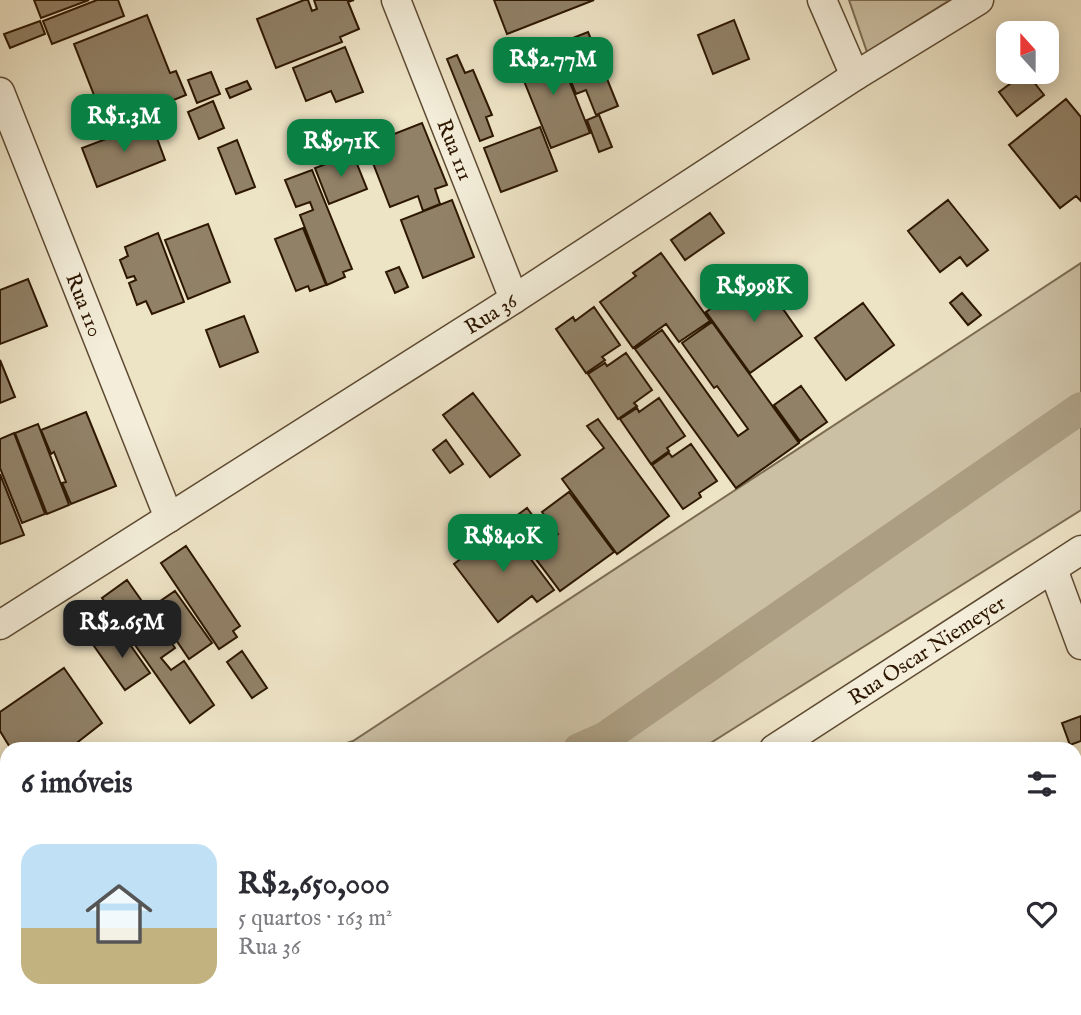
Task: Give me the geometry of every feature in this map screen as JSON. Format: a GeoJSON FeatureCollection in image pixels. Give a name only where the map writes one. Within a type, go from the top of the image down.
{"type":"FeatureCollection","features":[{"type":"Feature","properties":{"kind":"street","name":"Rua 111"},"geometry":{"type":"LineString","coordinates":[[396,0],[514,299]]}},
{"type":"Feature","properties":{"kind":"street"},"geometry":{"type":"LineString","coordinates":[[822,0],[855,76]]}},
{"type":"Feature","properties":{"kind":"street","name":"Rua 36"},"geometry":{"type":"LineString","coordinates":[[0,625],[514,299],[855,76],[979,0]]}},
{"type":"Feature","properties":{"kind":"street","name":"Rua 110"},"geometry":{"type":"LineString","coordinates":[[0,92],[169,518]]}},
{"type":"Feature","properties":{"kind":"street","name":"Rua Oscar Niemeyer"},"geometry":{"type":"LineString","coordinates":[[785,742],[1081,550]]}},
{"type":"Feature","properties":{"kind":"street"},"geometry":{"type":"LineString","coordinates":[[1052,569],[1081,645]]}},
{"type":"Feature","properties":{"kind":"shaded area"},"geometry":{"type":"Polygon","coordinates":[[[849,0],[950,0],[867,52],[849,0]]]}},
{"type":"Feature","properties":{"kind":"shaded area"},"geometry":{"type":"Polygon","coordinates":[[[1081,263],[1081,510],[712,742],[350,742],[1081,263]]]}},
{"type":"Feature","properties":{"kind":"building"},"geometry":{"type":"Polygon","coordinates":[[[34,0],[89,0],[41,18],[34,0]]]}},
{"type":"Feature","properties":{"kind":"building"},"geometry":{"type":"Polygon","coordinates":[[[97,0],[118,0],[124,16],[52,44],[43,21],[97,0]]]}},
{"type":"Feature","properties":{"kind":"building"},"geometry":{"type":"Polygon","coordinates":[[[308,0],[312,11],[317,9],[314,0],[354,0],[348,2],[359,29],[340,37],[342,42],[276,68],[257,19],[308,0]]]}},
{"type":"Feature","properties":{"kind":"building"},"geometry":{"type":"Polygon","coordinates":[[[494,0],[594,0],[507,34],[494,0]]]}},
{"type":"Feature","properties":{"kind":"building"},"geometry":{"type":"Polygon","coordinates":[[[147,15],[170,73],[176,71],[186,95],[139,114],[133,100],[101,113],[74,44],[147,15]]]}},
{"type":"Feature","properties":{"kind":"building"},"geometry":{"type":"Polygon","coordinates":[[[734,20],[749,59],[713,74],[698,35],[734,20]]]}},
{"type":"Feature","properties":{"kind":"building"},"geometry":{"type":"Polygon","coordinates":[[[40,21],[45,34],[10,48],[4,34],[40,21]]]}},
{"type":"Feature","properties":{"kind":"building"},"geometry":{"type":"Polygon","coordinates":[[[588,32],[618,106],[596,115],[586,90],[576,94],[563,62],[572,58],[565,41],[588,32]]]}},
{"type":"Feature","properties":{"kind":"building"},"geometry":{"type":"Polygon","coordinates":[[[555,45],[590,133],[551,148],[516,61],[555,45]]]}},
{"type":"Feature","properties":{"kind":"building"},"geometry":{"type":"Polygon","coordinates":[[[345,47],[363,92],[336,102],[331,91],[306,101],[293,68],[345,47]]]}},
{"type":"Feature","properties":{"kind":"building"},"geometry":{"type":"Polygon","coordinates":[[[457,55],[465,73],[473,70],[492,115],[486,117],[493,136],[480,141],[447,59],[457,55]]]}},
{"type":"Feature","properties":{"kind":"building"},"geometry":{"type":"Polygon","coordinates":[[[211,72],[220,94],[197,103],[188,80],[211,72]]]}},
{"type":"Feature","properties":{"kind":"building"},"geometry":{"type":"Polygon","coordinates":[[[247,81],[251,89],[230,98],[226,89],[247,81]]]}},
{"type":"Feature","properties":{"kind":"building"},"geometry":{"type":"Polygon","coordinates":[[[1010,84],[1035,84],[1044,95],[1017,116],[999,92],[1010,84]]]}},
{"type":"Feature","properties":{"kind":"building"},"geometry":{"type":"Polygon","coordinates":[[[1066,99],[1081,117],[1081,201],[1076,196],[1060,208],[1009,145],[1066,99]]]}},
{"type":"Feature","properties":{"kind":"building"},"geometry":{"type":"Polygon","coordinates":[[[213,101],[224,128],[199,139],[188,112],[213,101]]]}},
{"type":"Feature","properties":{"kind":"building"},"geometry":{"type":"Polygon","coordinates":[[[599,115],[612,147],[599,152],[587,120],[599,115]]]}},
{"type":"Feature","properties":{"kind":"building"},"geometry":{"type":"Polygon","coordinates":[[[151,122],[165,160],[97,187],[82,148],[151,122]]]}},
{"type":"Feature","properties":{"kind":"building"},"geometry":{"type":"Polygon","coordinates":[[[422,123],[447,185],[435,189],[440,204],[423,211],[418,196],[390,207],[366,145],[422,123]]]}},
{"type":"Feature","properties":{"kind":"building"},"geometry":{"type":"Polygon","coordinates":[[[540,127],[557,171],[501,192],[484,148],[540,127]]]}},
{"type":"Feature","properties":{"kind":"building"},"geometry":{"type":"Polygon","coordinates":[[[237,140],[255,187],[236,194],[218,148],[237,140]]]}},
{"type":"Feature","properties":{"kind":"building"},"geometry":{"type":"Polygon","coordinates":[[[353,154],[367,189],[329,204],[315,168],[353,154]]]}},
{"type":"Feature","properties":{"kind":"building"},"geometry":{"type":"Polygon","coordinates":[[[312,170],[352,269],[343,272],[345,277],[327,285],[300,215],[313,210],[310,202],[296,207],[285,180],[312,170]]]}},
{"type":"Feature","properties":{"kind":"building"},"geometry":{"type":"Polygon","coordinates":[[[452,200],[474,257],[423,278],[401,220],[452,200]]]}},
{"type":"Feature","properties":{"kind":"building"},"geometry":{"type":"Polygon","coordinates":[[[948,200],[988,250],[967,266],[960,257],[940,272],[908,231],[948,200]]]}},
{"type":"Feature","properties":{"kind":"building"},"geometry":{"type":"Polygon","coordinates":[[[710,213],[724,233],[685,260],[671,240],[710,213]]]}},
{"type":"Feature","properties":{"kind":"building"},"geometry":{"type":"Polygon","coordinates":[[[208,224],[230,282],[188,299],[165,240],[208,224]]]}},
{"type":"Feature","properties":{"kind":"building"},"geometry":{"type":"Polygon","coordinates":[[[303,228],[326,285],[310,291],[308,286],[296,291],[275,239],[303,228]]]}},
{"type":"Feature","properties":{"kind":"building"},"geometry":{"type":"Polygon","coordinates":[[[158,233],[184,302],[152,314],[146,301],[137,305],[129,283],[136,280],[134,276],[127,278],[120,260],[128,256],[125,247],[158,233]]]}},
{"type":"Feature","properties":{"kind":"building"},"geometry":{"type":"Polygon","coordinates":[[[661,253],[710,321],[679,342],[666,324],[633,348],[600,302],[636,276],[633,273],[661,253]]]}},
{"type":"Feature","properties":{"kind":"building"},"geometry":{"type":"Polygon","coordinates":[[[399,267],[408,287],[395,293],[386,272],[399,267]]]}},
{"type":"Feature","properties":{"kind":"building"},"geometry":{"type":"Polygon","coordinates":[[[759,275],[802,336],[750,373],[706,312],[759,275]]]}},
{"type":"Feature","properties":{"kind":"building"},"geometry":{"type":"Polygon","coordinates":[[[28,279],[47,326],[0,344],[0,290],[28,279]]]}},
{"type":"Feature","properties":{"kind":"building"},"geometry":{"type":"Polygon","coordinates":[[[962,293],[981,315],[968,325],[950,303],[962,293]]]}},
{"type":"Feature","properties":{"kind":"building"},"geometry":{"type":"Polygon","coordinates":[[[863,303],[894,345],[846,380],[815,338],[863,303]]]}},
{"type":"Feature","properties":{"kind":"building"},"geometry":{"type":"Polygon","coordinates":[[[594,307],[620,345],[602,357],[605,360],[586,373],[556,329],[573,317],[575,321],[594,307]]]}},
{"type":"Feature","properties":{"kind":"building"},"geometry":{"type":"Polygon","coordinates":[[[244,316],[258,352],[220,367],[206,330],[244,316]]]}},
{"type":"Feature","properties":{"kind":"building"},"geometry":{"type":"Polygon","coordinates":[[[712,322],[799,443],[736,488],[635,349],[662,330],[738,436],[748,429],[682,343],[712,322]]]}},
{"type":"Feature","properties":{"kind":"building"},"geometry":{"type":"Polygon","coordinates":[[[626,353],[652,390],[634,403],[637,406],[618,419],[588,374],[605,363],[607,366],[626,353]]]}},
{"type":"Feature","properties":{"kind":"building"},"geometry":{"type":"Polygon","coordinates":[[[0,360],[15,397],[0,403],[0,360]]]}},
{"type":"Feature","properties":{"kind":"building"},"geometry":{"type":"Polygon","coordinates":[[[801,386],[827,422],[800,441],[774,405],[801,386]]]}},
{"type":"Feature","properties":{"kind":"building"},"geometry":{"type":"Polygon","coordinates":[[[473,393],[520,455],[490,477],[443,415],[473,393]]]}},
{"type":"Feature","properties":{"kind":"building"},"geometry":{"type":"Polygon","coordinates":[[[659,398],[685,436],[667,448],[669,451],[651,464],[620,419],[637,408],[639,412],[659,398]]]}},
{"type":"Feature","properties":{"kind":"building"},"geometry":{"type":"Polygon","coordinates":[[[86,412],[116,486],[71,504],[54,452],[51,454],[41,430],[86,412]]]}},
{"type":"Feature","properties":{"kind":"building"},"geometry":{"type":"Polygon","coordinates":[[[598,419],[669,516],[617,554],[562,479],[604,448],[587,426],[598,419]]]}},
{"type":"Feature","properties":{"kind":"building"},"geometry":{"type":"Polygon","coordinates":[[[38,424],[69,505],[47,514],[15,433],[38,424]]]}},
{"type":"Feature","properties":{"kind":"building"},"geometry":{"type":"Polygon","coordinates":[[[14,433],[45,514],[22,523],[0,468],[0,439],[14,433]]]}},
{"type":"Feature","properties":{"kind":"building"},"geometry":{"type":"Polygon","coordinates":[[[446,440],[463,464],[450,473],[433,450],[446,440]]]}},
{"type":"Feature","properties":{"kind":"building"},"geometry":{"type":"Polygon","coordinates":[[[691,444],[717,481],[699,493],[701,497],[683,509],[652,465],[669,453],[672,457],[691,444]]]}},
{"type":"Feature","properties":{"kind":"building"},"geometry":{"type":"Polygon","coordinates":[[[0,474],[24,535],[0,544],[0,474]]]}},
{"type":"Feature","properties":{"kind":"building"},"geometry":{"type":"Polygon","coordinates":[[[569,492],[614,552],[560,591],[508,522],[527,508],[551,540],[558,534],[542,512],[569,492]]]}},
{"type":"Feature","properties":{"kind":"building"},"geometry":{"type":"Polygon","coordinates":[[[505,525],[554,590],[537,602],[532,596],[498,622],[454,564],[505,525]]]}},
{"type":"Feature","properties":{"kind":"building"},"geometry":{"type":"Polygon","coordinates":[[[186,546],[240,626],[233,631],[237,637],[219,649],[161,563],[186,546]]]}},
{"type":"Feature","properties":{"kind":"building"},"geometry":{"type":"Polygon","coordinates":[[[127,580],[175,648],[161,658],[171,670],[184,661],[214,705],[190,723],[102,598],[127,580]]]}},
{"type":"Feature","properties":{"kind":"building"},"geometry":{"type":"Polygon","coordinates":[[[175,591],[212,643],[189,659],[153,606],[175,591]]]}},
{"type":"Feature","properties":{"kind":"building"},"geometry":{"type":"Polygon","coordinates":[[[119,629],[150,673],[125,690],[94,646],[119,629]]]}},
{"type":"Feature","properties":{"kind":"building"},"geometry":{"type":"Polygon","coordinates":[[[242,651],[267,688],[252,698],[227,662],[242,651]]]}},
{"type":"Feature","properties":{"kind":"building"},"geometry":{"type":"Polygon","coordinates":[[[64,668],[102,723],[78,742],[7,742],[0,731],[0,712],[64,668]]]}},
{"type":"Feature","properties":{"kind":"building"},"geometry":{"type":"Polygon","coordinates":[[[1081,716],[1081,741],[1069,742],[1062,723],[1081,716]]]}},
{"type":"Feature","properties":{"kind":"waterway"},"geometry":{"type":"LineString","coordinates":[[595,742],[606,737],[1081,408]]}}]}
